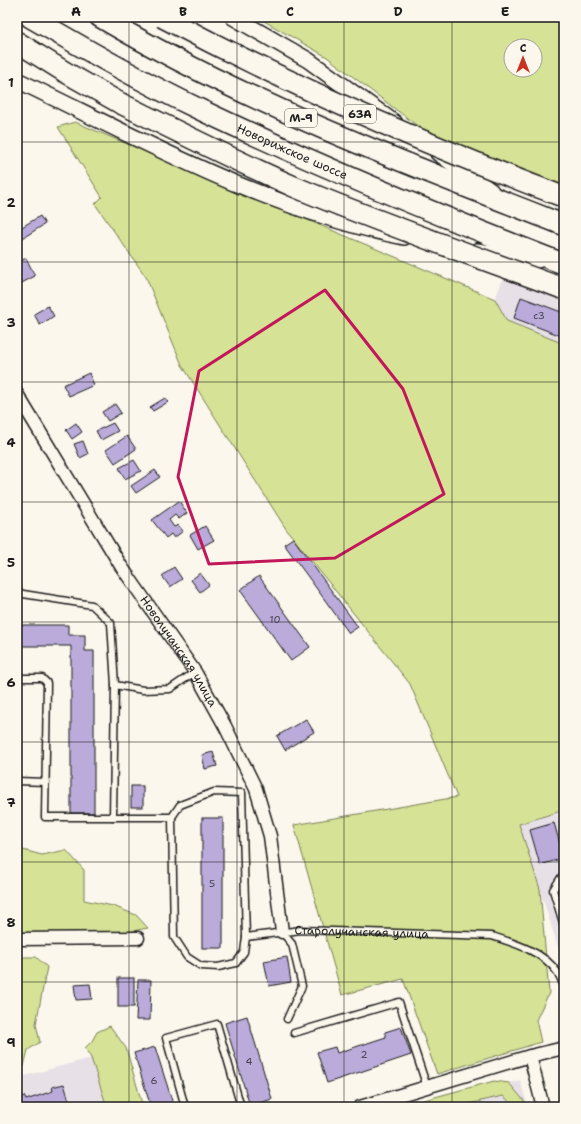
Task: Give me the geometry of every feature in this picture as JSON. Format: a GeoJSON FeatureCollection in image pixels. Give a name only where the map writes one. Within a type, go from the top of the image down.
{"type":"FeatureCollection","features":[{"type":"Feature","properties":{"kind":"highway","name":"Новорижское шоссе"},"geometry":{"type":"LineString","coordinates":[[30,17],[108,62],[201,110],[359,181],[563,264]]}},
{"type":"Feature","properties":{"kind":"highway","name":"М-9"},"geometry":{"type":"LineString","coordinates":[[100,17],[222,82],[336,134],[508,204],[564,225]]}},
{"type":"Feature","properties":{"kind":"highway","name":"63A"},"geometry":{"type":"LineString","coordinates":[[162,17],[276,75],[372,120],[480,166],[564,198]]}},
{"type":"Feature","properties":{"kind":"highway"},"geometry":{"type":"LineString","coordinates":[[17,42],[65,72],[120,103],[215,150],[295,186],[375,219],[564,289]]}},
{"type":"Feature","properties":{"kind":"street"},"geometry":{"type":"LineString","coordinates":[[233,17],[308,60],[508,204]]}},
{"type":"Feature","properties":{"kind":"street"},"geometry":{"type":"LineString","coordinates":[[17,80],[200,168],[328,219],[365,229],[457,248],[563,264]]}},
{"type":"Feature","properties":{"kind":"street","name":"Новолучанская улица"},"geometry":{"type":"LineString","coordinates":[[17,394],[121,566],[195,672],[225,726],[256,789],[270,836],[282,932]]}},
{"type":"Feature","properties":{"kind":"street"},"geometry":{"type":"LineString","coordinates":[[17,938],[138,938]]}},
{"type":"Feature","properties":{"kind":"street"},"geometry":{"type":"LineString","coordinates":[[360,1107],[530,1056],[564,1048]]}},
{"type":"Feature","properties":{"kind":"street"},"geometry":{"type":"LineString","coordinates":[[530,1056],[543,1107]]}},
{"type":"Feature","properties":{"kind":"lane"},"geometry":{"type":"LineString","coordinates":[[17,593],[92,605],[111,624],[115,685],[113,817]]}},
{"type":"Feature","properties":{"kind":"lane"},"geometry":{"type":"LineString","coordinates":[[115,685],[143,690],[170,689],[195,672]]}},
{"type":"Feature","properties":{"kind":"lane"},"geometry":{"type":"LineString","coordinates":[[17,678],[42,678],[47,682],[45,817],[172,817]]}},
{"type":"Feature","properties":{"kind":"lane"},"geometry":{"type":"LineString","coordinates":[[17,781],[46,782]]}},
{"type":"Feature","properties":{"kind":"lane"},"geometry":{"type":"LineString","coordinates":[[242,793],[246,937],[244,952],[236,963],[218,967],[201,966],[187,957],[174,937],[172,817],[180,805],[214,792],[242,793],[256,789]]}},
{"type":"Feature","properties":{"kind":"lane"},"geometry":{"type":"LineString","coordinates":[[564,873],[553,890],[564,926]]}},
{"type":"Feature","properties":{"kind":"lane","name":"Старолучанская улица"},"geometry":{"type":"LineString","coordinates":[[246,937],[301,930],[492,936],[518,945],[540,957],[557,971],[564,986]]}},
{"type":"Feature","properties":{"kind":"lane"},"geometry":{"type":"LineString","coordinates":[[282,932],[292,944],[302,986],[287,1020]]}},
{"type":"Feature","properties":{"kind":"lane"},"geometry":{"type":"LineString","coordinates":[[294,1033],[399,1002],[427,1087]]}},
{"type":"Feature","properties":{"kind":"lane"},"geometry":{"type":"LineString","coordinates":[[185,1107],[166,1038],[217,1024],[241,1107]]}},
{"type":"Feature","properties":{"kind":"highlighted area"},"geometry":{"type":"Polygon","coordinates":[[[325,290],[403,389],[444,494],[335,558],[209,564],[178,477],[199,371],[325,290]]]}},
{"type":"Feature","properties":{"kind":"shaded area"},"geometry":{"type":"Polygon","coordinates":[[[504,276],[564,297],[564,344],[507,321],[495,299],[504,276]]]}},
{"type":"Feature","properties":{"kind":"shaded area"},"geometry":{"type":"Polygon","coordinates":[[[564,810],[564,966],[519,824],[564,810]]]}},
{"type":"Feature","properties":{"kind":"shaded area"},"geometry":{"type":"Polygon","coordinates":[[[91,1058],[107,1107],[17,1107],[17,1078],[91,1058]]]}},
{"type":"Feature","properties":{"kind":"shaded area"},"geometry":{"type":"Polygon","coordinates":[[[520,1080],[528,1107],[427,1107],[520,1080]]]}},
{"type":"Feature","properties":{"kind":"green space"},"geometry":{"type":"Polygon","coordinates":[[[257,17],[564,17],[564,188],[428,134],[327,57],[257,17]]]}},
{"type":"Feature","properties":{"kind":"green space"},"geometry":{"type":"Polygon","coordinates":[[[75,122],[495,299],[507,321],[564,344],[564,810],[519,824],[540,889],[549,993],[536,1020],[541,1042],[437,1074],[403,979],[342,995],[294,825],[457,797],[410,684],[286,529],[182,365],[146,277],[95,204],[102,197],[58,127],[75,122]]]}},
{"type":"Feature","properties":{"kind":"green space"},"geometry":{"type":"Polygon","coordinates":[[[23,850],[42,855],[66,850],[84,870],[84,900],[113,906],[136,915],[148,928],[117,934],[17,933],[17,853],[23,850]]]}},
{"type":"Feature","properties":{"kind":"green space"},"geometry":{"type":"Polygon","coordinates":[[[17,957],[36,957],[47,967],[36,1024],[40,1042],[28,1050],[24,1066],[17,1069],[17,957]]]}},
{"type":"Feature","properties":{"kind":"green space"},"geometry":{"type":"Polygon","coordinates":[[[110,1026],[126,1048],[143,1107],[107,1107],[91,1058],[85,1048],[92,1041],[97,1032],[110,1026]]]}},
{"type":"Feature","properties":{"kind":"green space"},"geometry":{"type":"Polygon","coordinates":[[[494,1081],[509,1083],[528,1107],[510,1107],[510,1102],[503,1096],[455,1107],[398,1107],[494,1081]]]}},
{"type":"Feature","properties":{"kind":"building"},"geometry":{"type":"Polygon","coordinates":[[[40,216],[45,224],[18,241],[17,230],[40,216]]]}},
{"type":"Feature","properties":{"kind":"building"},"geometry":{"type":"Polygon","coordinates":[[[26,258],[35,276],[18,285],[17,263],[26,258]]]}},
{"type":"Feature","properties":{"kind":"building"},"geometry":{"type":"Polygon","coordinates":[[[521,297],[564,313],[564,337],[514,318],[521,297]]]}},
{"type":"Feature","properties":{"kind":"building"},"geometry":{"type":"Polygon","coordinates":[[[48,306],[54,316],[40,325],[34,314],[48,306]]]}},
{"type":"Feature","properties":{"kind":"building"},"geometry":{"type":"Polygon","coordinates":[[[89,373],[94,385],[69,396],[63,385],[89,373]]]}},
{"type":"Feature","properties":{"kind":"building"},"geometry":{"type":"Polygon","coordinates":[[[165,398],[168,402],[153,411],[150,407],[165,398]]]}},
{"type":"Feature","properties":{"kind":"building"},"geometry":{"type":"Polygon","coordinates":[[[115,404],[121,413],[108,421],[102,412],[115,404]]]}},
{"type":"Feature","properties":{"kind":"building"},"geometry":{"type":"Polygon","coordinates":[[[76,423],[82,432],[72,439],[66,430],[76,423]]]}},
{"type":"Feature","properties":{"kind":"building"},"geometry":{"type":"Polygon","coordinates":[[[113,423],[118,431],[101,440],[96,431],[113,423]]]}},
{"type":"Feature","properties":{"kind":"building"},"geometry":{"type":"Polygon","coordinates":[[[127,436],[136,449],[115,463],[106,450],[127,436]]]}},
{"type":"Feature","properties":{"kind":"building"},"geometry":{"type":"Polygon","coordinates":[[[83,441],[88,454],[80,458],[74,444],[83,441]]]}},
{"type":"Feature","properties":{"kind":"building"},"geometry":{"type":"Polygon","coordinates":[[[134,460],[141,471],[125,479],[119,468],[134,460]]]}},
{"type":"Feature","properties":{"kind":"building"},"geometry":{"type":"Polygon","coordinates":[[[155,470],[160,477],[136,493],[131,486],[155,470]]]}},
{"type":"Feature","properties":{"kind":"building"},"geometry":{"type":"Polygon","coordinates":[[[179,501],[187,513],[179,519],[175,515],[169,520],[174,527],[178,525],[183,531],[174,538],[171,534],[166,538],[152,520],[179,501]]]}},
{"type":"Feature","properties":{"kind":"building"},"geometry":{"type":"Polygon","coordinates":[[[205,526],[214,540],[198,549],[190,535],[205,526]]]}},
{"type":"Feature","properties":{"kind":"building"},"geometry":{"type":"Polygon","coordinates":[[[293,538],[358,627],[349,633],[284,544],[293,538]]]}},
{"type":"Feature","properties":{"kind":"building"},"geometry":{"type":"Polygon","coordinates":[[[174,567],[182,579],[170,587],[162,576],[174,567]]]}},
{"type":"Feature","properties":{"kind":"building"},"geometry":{"type":"Polygon","coordinates":[[[200,573],[209,585],[200,592],[191,580],[200,573]]]}},
{"type":"Feature","properties":{"kind":"building"},"geometry":{"type":"Polygon","coordinates":[[[259,576],[310,647],[291,661],[240,590],[259,576]]]}},
{"type":"Feature","properties":{"kind":"building"},"geometry":{"type":"Polygon","coordinates":[[[17,625],[68,625],[68,635],[85,635],[85,651],[94,651],[94,813],[71,813],[71,646],[17,646],[17,625]]]}},
{"type":"Feature","properties":{"kind":"building"},"geometry":{"type":"Polygon","coordinates":[[[306,719],[314,732],[285,750],[277,736],[306,719]]]}},
{"type":"Feature","properties":{"kind":"building"},"geometry":{"type":"Polygon","coordinates":[[[213,752],[217,766],[205,769],[202,755],[213,752]]]}},
{"type":"Feature","properties":{"kind":"building"},"geometry":{"type":"Polygon","coordinates":[[[131,786],[143,786],[143,807],[131,807],[131,786]]]}},
{"type":"Feature","properties":{"kind":"building"},"geometry":{"type":"Polygon","coordinates":[[[17,789],[19,789],[20,814],[17,814],[17,789]]]}},
{"type":"Feature","properties":{"kind":"building"},"geometry":{"type":"Polygon","coordinates":[[[202,818],[223,818],[223,948],[202,948],[202,818]]]}},
{"type":"Feature","properties":{"kind":"building"},"geometry":{"type":"Polygon","coordinates":[[[554,823],[564,858],[540,865],[530,830],[554,823]]]}},
{"type":"Feature","properties":{"kind":"building"},"geometry":{"type":"Polygon","coordinates":[[[287,957],[291,982],[269,986],[264,961],[287,957]]]}},
{"type":"Feature","properties":{"kind":"building"},"geometry":{"type":"Polygon","coordinates":[[[118,978],[134,978],[134,1007],[118,1007],[118,978]]]}},
{"type":"Feature","properties":{"kind":"building"},"geometry":{"type":"Polygon","coordinates":[[[138,980],[151,980],[150,1020],[136,1020],[138,980]]]}},
{"type":"Feature","properties":{"kind":"building"},"geometry":{"type":"Polygon","coordinates":[[[90,984],[92,999],[76,1000],[74,985],[90,984]]]}},
{"type":"Feature","properties":{"kind":"building"},"geometry":{"type":"Polygon","coordinates":[[[247,1016],[272,1099],[250,1106],[225,1023],[247,1016]]]}},
{"type":"Feature","properties":{"kind":"building"},"geometry":{"type":"Polygon","coordinates":[[[401,1027],[411,1055],[327,1083],[317,1052],[335,1047],[337,1053],[386,1037],[385,1032],[401,1027]]]}},
{"type":"Feature","properties":{"kind":"building"},"geometry":{"type":"Polygon","coordinates":[[[155,1047],[174,1107],[151,1107],[134,1053],[155,1047]]]}},
{"type":"Feature","properties":{"kind":"building"},"geometry":{"type":"Polygon","coordinates":[[[64,1084],[71,1107],[17,1107],[17,1098],[24,1096],[26,1100],[53,1091],[52,1087],[64,1084]]]}}]}
